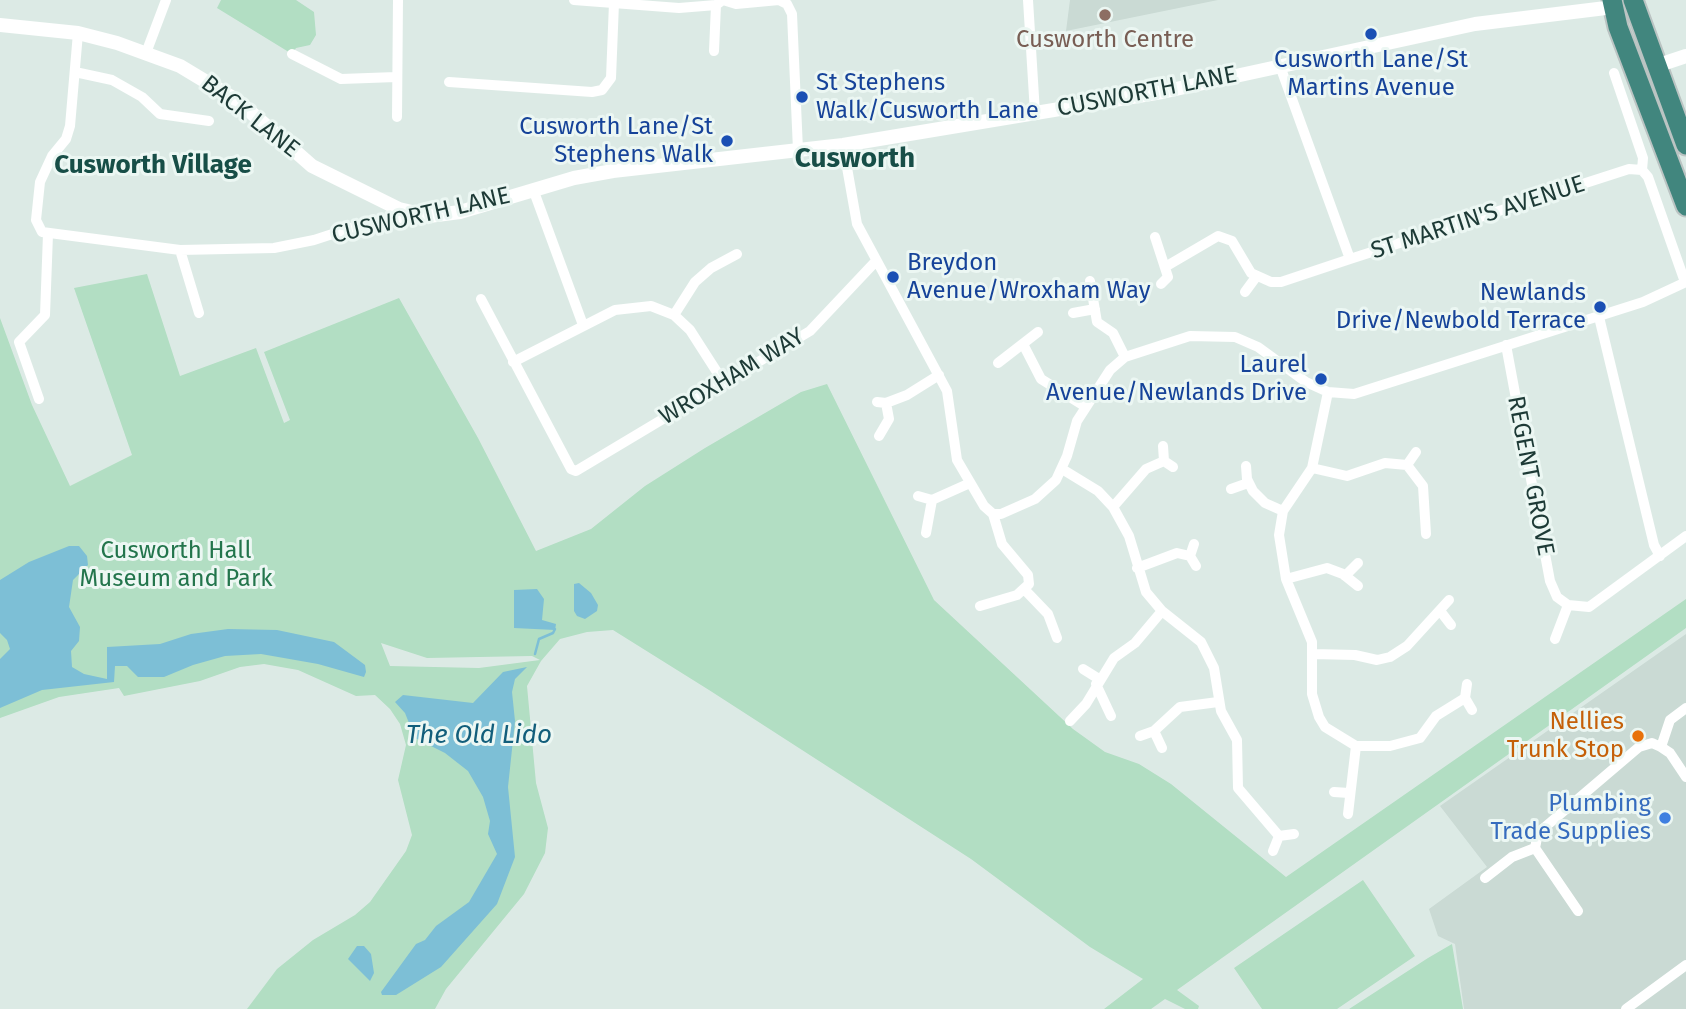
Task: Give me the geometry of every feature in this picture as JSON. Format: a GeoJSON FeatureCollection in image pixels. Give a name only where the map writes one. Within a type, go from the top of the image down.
{"type":"FeatureCollection","features":[{"type":"Feature","properties":{"kind":"highway"},"geometry":{"type":"LineString","coordinates":[[1623,2],[1656,66],[1686,145]]}},
{"type":"Feature","properties":{"kind":"highway"},"geometry":{"type":"LineString","coordinates":[[1623,2],[1618,27],[1686,206]]}},
{"type":"Feature","properties":{"kind":"highway"},"geometry":{"type":"LineString","coordinates":[[1636,73],[1656,66]]}},
{"type":"Feature","properties":{"kind":"street"},"geometry":{"type":"LineString","coordinates":[[146,53],[166,0]]}},
{"type":"Feature","properties":{"kind":"street"},"geometry":{"type":"LineString","coordinates":[[397,117],[398,0]]}},
{"type":"Feature","properties":{"kind":"street"},"geometry":{"type":"LineString","coordinates":[[574,0],[680,8],[720,2],[790,2],[798,150]]}},
{"type":"Feature","properties":{"kind":"street"},"geometry":{"type":"LineString","coordinates":[[1028,0],[1035,113]]}},
{"type":"Feature","properties":{"kind":"street"},"geometry":{"type":"LineString","coordinates":[[714,51],[720,2]]}},
{"type":"Feature","properties":{"kind":"street","name":"CUSWORTH LANE"},"geometry":{"type":"LineString","coordinates":[[48,234],[137,242],[180,250],[274,248],[314,240],[363,224],[405,218],[411,214],[429,216],[460,212],[533,189],[612,171],[843,145],[1162,92],[1475,24],[1623,2]]}},
{"type":"Feature","properties":{"kind":"street"},"geometry":{"type":"LineString","coordinates":[[449,82],[592,92],[602,90],[611,78],[614,3]]}},
{"type":"Feature","properties":{"kind":"street","name":"BACK LANE"},"geometry":{"type":"LineString","coordinates":[[0,25],[78,33],[146,53],[212,83],[312,166],[411,214]]}},
{"type":"Feature","properties":{"kind":"street"},"geometry":{"type":"LineString","coordinates":[[39,399],[19,342],[45,315],[48,234],[37,228],[40,182],[52,156],[66,139],[78,33]]}},
{"type":"Feature","properties":{"kind":"street"},"geometry":{"type":"LineString","coordinates":[[292,54],[341,79],[396,77]]}},
{"type":"Feature","properties":{"kind":"street"},"geometry":{"type":"LineString","coordinates":[[1656,66],[1686,56]]}},
{"type":"Feature","properties":{"kind":"street","name":"ST MARTIN'S AVENUE"},"geometry":{"type":"LineString","coordinates":[[1280,66],[1350,259],[1629,169],[1642,170]]}},
{"type":"Feature","properties":{"kind":"street"},"geometry":{"type":"LineString","coordinates":[[75,72],[112,80],[142,97],[160,114],[209,121]]}},
{"type":"Feature","properties":{"kind":"street"},"geometry":{"type":"LineString","coordinates":[[993,514],[1001,514],[1035,499],[1051,485],[1062,469],[1077,421],[1110,370],[1125,357],[1190,337],[1235,337],[1258,348],[1306,382],[1328,392],[1354,394],[1599,317],[1656,298],[1685,284],[1648,177],[1642,170],[1643,158],[1614,73]]}},
{"type":"Feature","properties":{"kind":"street"},"geometry":{"type":"LineString","coordinates":[[843,145],[853,211],[876,261],[939,375],[950,401],[957,460],[984,506],[993,514],[1002,544],[1028,575],[1029,581],[1024,589],[1009,598],[980,606]]}},
{"type":"Feature","properties":{"kind":"street"},"geometry":{"type":"LineString","coordinates":[[533,189],[583,325]]}},
{"type":"Feature","properties":{"kind":"street"},"geometry":{"type":"LineString","coordinates":[[1164,267],[1213,238],[1224,236],[1236,245],[1256,277],[1281,282],[1350,259]]}},
{"type":"Feature","properties":{"kind":"street"},"geometry":{"type":"LineString","coordinates":[[1155,237],[1168,277],[1161,284]]}},
{"type":"Feature","properties":{"kind":"street"},"geometry":{"type":"LineString","coordinates":[[180,250],[199,313]]}},
{"type":"Feature","properties":{"kind":"street"},"geometry":{"type":"LineString","coordinates":[[674,315],[695,282],[711,268],[739,253]]}},
{"type":"Feature","properties":{"kind":"street","name":"WROXHAM WAY"},"geometry":{"type":"LineString","coordinates":[[513,362],[570,469],[576,471],[810,331],[876,261]]}},
{"type":"Feature","properties":{"kind":"street"},"geometry":{"type":"LineString","coordinates":[[1245,292],[1256,277]]}},
{"type":"Feature","properties":{"kind":"street"},"geometry":{"type":"LineString","coordinates":[[1090,281],[1097,323],[1113,333],[1125,357]]}},
{"type":"Feature","properties":{"kind":"street"},"geometry":{"type":"LineString","coordinates":[[481,299],[513,362],[615,310],[651,306],[674,315],[690,330],[724,383]]}},
{"type":"Feature","properties":{"kind":"street"},"geometry":{"type":"LineString","coordinates":[[1073,313],[1095,309]]}},
{"type":"Feature","properties":{"kind":"street"},"geometry":{"type":"LineString","coordinates":[[1599,317],[1654,545],[1660,556]]}},
{"type":"Feature","properties":{"kind":"street"},"geometry":{"type":"LineString","coordinates":[[999,363],[1038,331]]}},
{"type":"Feature","properties":{"kind":"street"},"geometry":{"type":"LineString","coordinates":[[1023,344],[1041,379],[1086,407]]}},
{"type":"Feature","properties":{"kind":"street","name":"REGENT GROVE"},"geometry":{"type":"LineString","coordinates":[[1506,345],[1550,581],[1558,597],[1566,604]]}},
{"type":"Feature","properties":{"kind":"street"},"geometry":{"type":"LineString","coordinates":[[879,436],[889,419],[882,402],[907,395],[939,375]]}},
{"type":"Feature","properties":{"kind":"street"},"geometry":{"type":"LineString","coordinates":[[1328,392],[1312,468],[1283,511],[1280,548],[1286,579],[1309,632],[1314,654],[1312,694],[1319,717],[1334,734],[1356,746],[1374,748],[1413,742],[1428,730],[1436,716],[1465,698]]}},
{"type":"Feature","properties":{"kind":"street"},"geometry":{"type":"LineString","coordinates":[[1113,507],[1146,469],[1169,464],[1163,446]]}},
{"type":"Feature","properties":{"kind":"street"},"geometry":{"type":"LineString","coordinates":[[1407,465],[1416,452]]}},
{"type":"Feature","properties":{"kind":"street"},"geometry":{"type":"LineString","coordinates":[[1312,468],[1347,476],[1385,463],[1407,465],[1419,478],[1425,493],[1426,534]]}},
{"type":"Feature","properties":{"kind":"street"},"geometry":{"type":"LineString","coordinates":[[1246,467],[1248,483],[1265,503],[1283,511]]}},
{"type":"Feature","properties":{"kind":"street"},"geometry":{"type":"LineString","coordinates":[[1062,469],[1098,491],[1113,507],[1129,536],[1146,592],[1163,611],[1201,642],[1214,668],[1218,702],[1237,740],[1238,788],[1279,836]]}},
{"type":"Feature","properties":{"kind":"street"},"geometry":{"type":"LineString","coordinates":[[918,496],[932,500],[970,483]]}},
{"type":"Feature","properties":{"kind":"street"},"geometry":{"type":"LineString","coordinates":[[1231,489],[1248,483]]}},
{"type":"Feature","properties":{"kind":"street"},"geometry":{"type":"LineString","coordinates":[[926,533],[932,500]]}},
{"type":"Feature","properties":{"kind":"street"},"geometry":{"type":"LineString","coordinates":[[1555,639],[1566,604],[1589,607],[1686,536]]}},
{"type":"Feature","properties":{"kind":"street"},"geometry":{"type":"LineString","coordinates":[[1137,568],[1177,553],[1193,561],[1194,544]]}},
{"type":"Feature","properties":{"kind":"street"},"geometry":{"type":"LineString","coordinates":[[1345,576],[1359,562]]}},
{"type":"Feature","properties":{"kind":"street"},"geometry":{"type":"LineString","coordinates":[[1286,579],[1327,568],[1345,576],[1358,586]]}},
{"type":"Feature","properties":{"kind":"street"},"geometry":{"type":"LineString","coordinates":[[1024,589],[1048,614],[1058,638]]}},
{"type":"Feature","properties":{"kind":"street"},"geometry":{"type":"LineString","coordinates":[[1314,654],[1384,659],[1407,646],[1427,621],[1441,612],[1449,600]]}},
{"type":"Feature","properties":{"kind":"street"},"geometry":{"type":"LineString","coordinates":[[1070,721],[1086,704],[1097,681],[1114,657],[1135,643],[1163,611]]}},
{"type":"Feature","properties":{"kind":"street"},"geometry":{"type":"LineString","coordinates":[[1441,612],[1451,625]]}},
{"type":"Feature","properties":{"kind":"street"},"geometry":{"type":"LineString","coordinates":[[1083,669],[1097,681],[1111,716]]}},
{"type":"Feature","properties":{"kind":"street"},"geometry":{"type":"LineString","coordinates":[[1467,684],[1465,698],[1472,710]]}},
{"type":"Feature","properties":{"kind":"street"},"geometry":{"type":"LineString","coordinates":[[1140,736],[1154,731],[1180,707],[1218,702]]}},
{"type":"Feature","properties":{"kind":"street"},"geometry":{"type":"LineString","coordinates":[[1661,747],[1670,720],[1686,708]]}},
{"type":"Feature","properties":{"kind":"street"},"geometry":{"type":"LineString","coordinates":[[1154,731],[1162,748]]}},
{"type":"Feature","properties":{"kind":"street"},"geometry":{"type":"LineString","coordinates":[[1578,911],[1535,848],[1538,833],[1639,747],[1651,743],[1661,747],[1670,753],[1686,777]]}},
{"type":"Feature","properties":{"kind":"street"},"geometry":{"type":"LineString","coordinates":[[1348,814],[1356,746]]}},
{"type":"Feature","properties":{"kind":"street"},"geometry":{"type":"LineString","coordinates":[[1334,792],[1349,793]]}},
{"type":"Feature","properties":{"kind":"street"},"geometry":{"type":"LineString","coordinates":[[1279,836],[1294,834]]}},
{"type":"Feature","properties":{"kind":"street"},"geometry":{"type":"LineString","coordinates":[[1273,850],[1279,836]]}},
{"type":"Feature","properties":{"kind":"street"},"geometry":{"type":"LineString","coordinates":[[1485,878],[1513,857],[1535,848]]}},
{"type":"Feature","properties":{"kind":"street"},"geometry":{"type":"LineString","coordinates":[[1626,1009],[1643,1004],[1686,965]]}},
{"type":"Feature","properties":{"kind":"shaded area","name":"Cusworth Centre"},"geometry":{"type":"Polygon","coordinates":[[[1070,0],[1218,0],[1066,31],[1070,0]]]}},
{"type":"Feature","properties":{"kind":"shaded area"},"geometry":{"type":"Polygon","coordinates":[[[1686,634],[1686,1009],[1464,1009],[1455,944],[1438,936],[1429,909],[1487,867],[1440,806],[1686,634]]]}},
{"type":"Feature","properties":{"kind":"green space"},"geometry":{"type":"Polygon","coordinates":[[[221,0],[296,0],[314,12],[316,35],[310,45],[296,48],[292,54],[217,8],[221,0]]]}},
{"type":"Feature","properties":{"kind":"green space","name":"Cusworth Hall Museum and Park"},"geometry":{"type":"Polygon","coordinates":[[[147,274],[180,376],[256,348],[284,423],[290,420],[264,352],[399,298],[478,438],[536,551],[591,529],[645,486],[705,448],[801,392],[827,384],[934,600],[1073,729],[1105,752],[1139,764],[1171,784],[1286,877],[1686,599],[1686,628],[1177,990],[1199,1006],[1198,1009],[1185,1009],[1165,999],[1151,1009],[1104,1009],[1143,979],[1090,947],[971,859],[613,630],[587,632],[560,639],[541,661],[527,686],[536,783],[548,828],[545,853],[524,894],[446,989],[435,1009],[247,1009],[277,969],[313,940],[355,915],[370,902],[406,851],[412,835],[398,780],[406,745],[400,724],[390,709],[375,695],[356,696],[298,670],[264,664],[240,667],[200,681],[124,696],[119,688],[59,697],[0,718],[0,318],[32,405],[70,486],[132,455],[74,288],[147,274]],[[381,643],[390,666],[479,668],[540,660],[532,656],[427,658],[381,643]]]}},
{"type":"Feature","properties":{"kind":"green space"},"geometry":{"type":"Polygon","coordinates":[[[1363,880],[1415,956],[1337,1009],[1262,1009],[1234,968],[1363,880]]]}},
{"type":"Feature","properties":{"kind":"green space"},"geometry":{"type":"Polygon","coordinates":[[[1452,944],[1463,1009],[1349,1009],[1428,958],[1452,944]]]}},
{"type":"Feature","properties":{"kind":"water"},"geometry":{"type":"Polygon","coordinates":[[[69,546],[79,546],[87,556],[88,565],[73,580],[69,607],[80,627],[79,641],[71,651],[72,667],[84,674],[107,679],[107,647],[160,644],[191,634],[228,629],[277,630],[334,642],[365,665],[364,677],[318,664],[261,654],[225,656],[164,677],[138,677],[127,666],[115,666],[114,682],[42,690],[0,708],[0,659],[10,649],[7,640],[0,633],[0,580],[29,562],[69,546]]]}},
{"type":"Feature","properties":{"kind":"water"},"geometry":{"type":"Polygon","coordinates":[[[579,583],[591,593],[598,605],[597,611],[585,619],[577,616],[574,611],[574,584],[579,583]]]}},
{"type":"Feature","properties":{"kind":"water"},"geometry":{"type":"Polygon","coordinates":[[[537,589],[544,599],[542,620],[556,624],[555,630],[514,628],[514,590],[537,589]]]}},
{"type":"Feature","properties":{"kind":"water","name":"The Old Lido"},"geometry":{"type":"Polygon","coordinates":[[[527,667],[515,679],[512,692],[515,721],[508,787],[515,857],[497,904],[441,967],[396,995],[382,995],[381,992],[416,944],[425,940],[436,926],[469,902],[497,854],[488,834],[490,821],[483,797],[468,771],[445,753],[415,738],[405,713],[395,702],[403,695],[473,703],[503,672],[527,667]]]}},
{"type":"Feature","properties":{"kind":"water"},"geometry":{"type":"Polygon","coordinates":[[[357,946],[364,946],[371,954],[374,973],[370,981],[348,959],[357,946]]]}},
{"type":"Feature","properties":{"kind":"waterway"},"geometry":{"type":"LineString","coordinates":[[535,654],[539,639],[553,633],[555,629]]}},
{"type":"Feature","properties":{"kind":"place","name":"Cusworth Centre"},"geometry":{"type":"Point","coordinates":[1105,15]}},
{"type":"Feature","properties":{"kind":"place","name":"Cusworth Lane/St Martins Avenue"},"geometry":{"type":"Point","coordinates":[1371,34]}},
{"type":"Feature","properties":{"kind":"place","name":"St Stephens Walk/Cusworth Lane"},"geometry":{"type":"Point","coordinates":[802,97]}},
{"type":"Feature","properties":{"kind":"place","name":"Cusworth Lane/St Stephens Walk"},"geometry":{"type":"Point","coordinates":[727,141]}},
{"type":"Feature","properties":{"kind":"place","name":"Breydon Avenue/Wroxham Way"},"geometry":{"type":"Point","coordinates":[893,277]}},
{"type":"Feature","properties":{"kind":"place","name":"Newlands Drive/Newbold Terrace"},"geometry":{"type":"Point","coordinates":[1600,307]}},
{"type":"Feature","properties":{"kind":"place","name":"Laurel Avenue/Newlands Drive"},"geometry":{"type":"Point","coordinates":[1321,379]}},
{"type":"Feature","properties":{"kind":"place","name":"Nellies Trunk Stop"},"geometry":{"type":"Point","coordinates":[1638,736]}},
{"type":"Feature","properties":{"kind":"place","name":"Plumbing Trade Supplies"},"geometry":{"type":"Point","coordinates":[1665,818]}},
{"type":"Feature","properties":{"kind":"district","name":"Cusworth"},"geometry":{"type":"Point","coordinates":[855,159]}},
{"type":"Feature","properties":{"kind":"district","name":"Cusworth Village"},"geometry":{"type":"Point","coordinates":[153,166]}}]}
